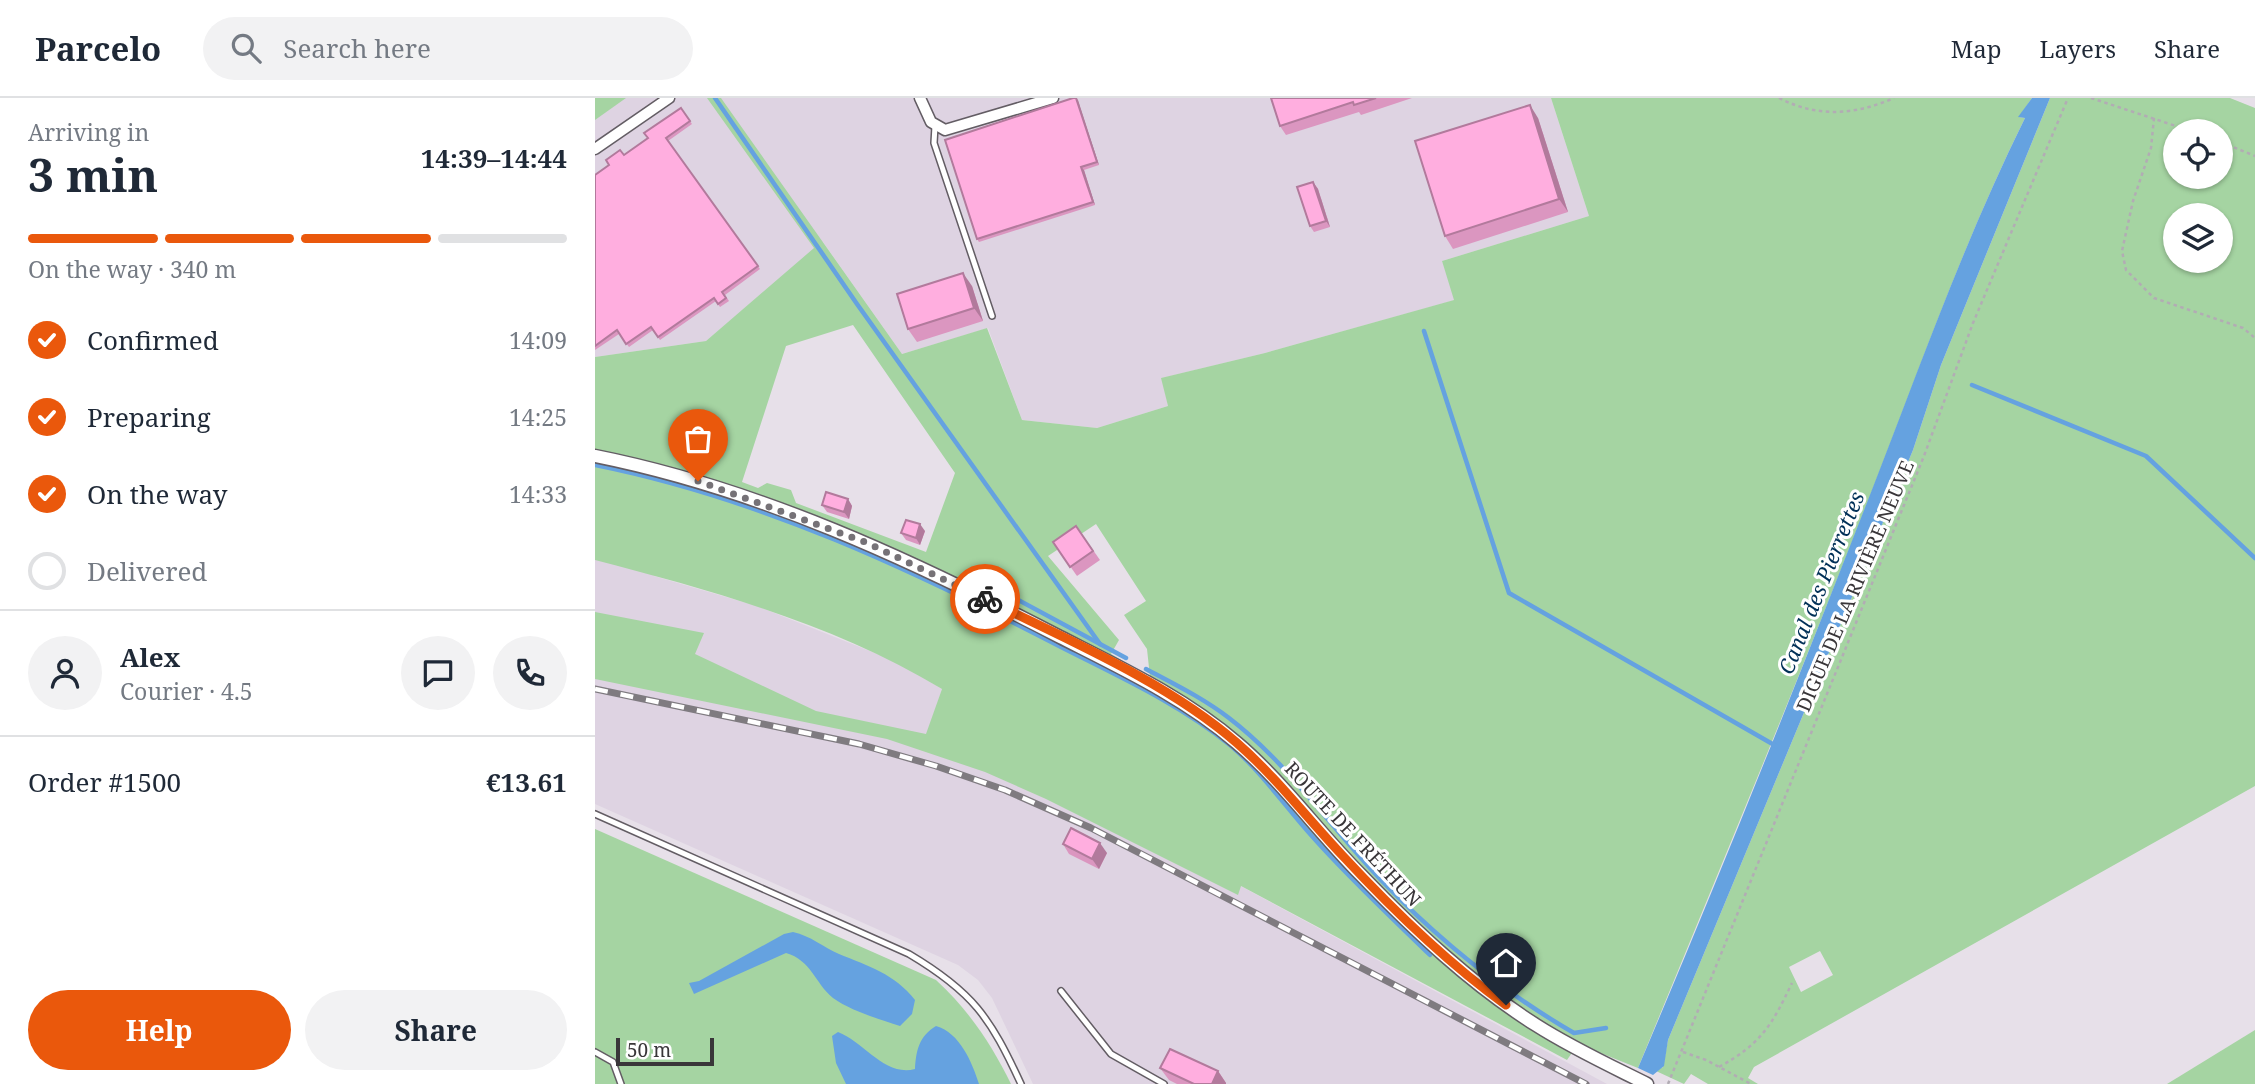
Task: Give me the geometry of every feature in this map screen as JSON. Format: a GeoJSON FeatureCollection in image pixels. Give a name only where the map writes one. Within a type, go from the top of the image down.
{"type":"FeatureCollection","features":[{"type":"Feature","properties":{"kind":"street"},"geometry":{"type":"LineString","coordinates":[[595,149],[669,98]]}},
{"type":"Feature","properties":{"kind":"street"},"geometry":{"type":"LineString","coordinates":[[921,98],[925,113],[935,126],[945,130],[1053,98]]}},
{"type":"Feature","properties":{"kind":"street","name":"ROUTE DE FRÉTHUN"},"geometry":{"type":"LineString","coordinates":[[595,456],[698,481],[865,542],[1020,616],[1179,702],[1214,724],[1255,759],[1361,876],[1447,958],[1536,1025],[1647,1084]]}},
{"type":"Feature","properties":{"kind":"lane"},"geometry":{"type":"LineString","coordinates":[[935,126],[934,143],[992,316]]}},
{"type":"Feature","properties":{"kind":"lane"},"geometry":{"type":"LineString","coordinates":[[595,814],[909,954],[938,971],[957,984],[981,1010],[1000,1040],[1021,1084]]}},
{"type":"Feature","properties":{"kind":"lane"},"geometry":{"type":"LineString","coordinates":[[1061,991],[1111,1054],[1164,1084]]}},
{"type":"Feature","properties":{"kind":"lane"},"geometry":{"type":"LineString","coordinates":[[595,1052],[613,1062],[621,1084]]}},
{"type":"Feature","properties":{"kind":"path"},"geometry":{"type":"LineString","coordinates":[[1779,98],[1809,110],[1847,113],[1894,98]]}},
{"type":"Feature","properties":{"kind":"path","name":"DIGUE DE LA RIVIÈRE NEUVE"},"geometry":{"type":"LineString","coordinates":[[1668,1084],[1924,456],[1946,390],[2068,98]]}},
{"type":"Feature","properties":{"kind":"path"},"geometry":{"type":"LineString","coordinates":[[2091,98],[2163,121]]}},
{"type":"Feature","properties":{"kind":"path"},"geometry":{"type":"LineString","coordinates":[[2154,118],[2151,148],[2133,201],[2122,251],[2126,270],[2154,298],[2243,328],[2255,338]]}},
{"type":"Feature","properties":{"kind":"path"},"geometry":{"type":"LineString","coordinates":[[2233,147],[2255,156]]}},
{"type":"Feature","properties":{"kind":"path"},"geometry":{"type":"LineString","coordinates":[[1719,1067],[1742,1055],[1763,1037],[1792,983]]}},
{"type":"Feature","properties":{"kind":"path"},"geometry":{"type":"LineString","coordinates":[[1683,1052],[1751,1084]]}},
{"type":"Feature","properties":{"kind":"shaded area"},"geometry":{"type":"Polygon","coordinates":[[[595,98],[1551,98],[1589,216],[1442,261],[1455,300],[1265,353],[1162,378],[1168,406],[1097,428],[1022,420],[988,328],[902,354],[823,242],[706,341],[595,357],[595,98]]]}},
{"type":"Feature","properties":{"kind":"shaded area"},"geometry":{"type":"Polygon","coordinates":[[[595,479],[654,576],[757,606],[895,661],[942,689],[927,734],[1207,868],[1607,1084],[1033,1084],[992,998],[978,980],[958,965],[595,804],[595,479]]]}},
{"type":"Feature","properties":{"kind":"green space"},"geometry":{"type":"Polygon","coordinates":[[[595,98],[626,98],[595,120],[595,98]]]}},
{"type":"Feature","properties":{"kind":"green space"},"geometry":{"type":"Polygon","coordinates":[[[707,98],[721,98],[902,354],[987,328],[1022,420],[1097,428],[1168,406],[1161,378],[1265,353],[1454,300],[1442,261],[1589,216],[1551,98],[2032,98],[2019,117],[2025,118],[1959,266],[1806,657],[1638,1068],[1578,1044],[1567,1060],[1241,886],[1238,895],[1046,799],[985,772],[887,739],[595,679],[595,612],[704,633],[695,654],[816,711],[926,734],[942,689],[902,666],[817,628],[773,612],[685,584],[595,560],[595,357],[706,341],[814,248],[707,98]],[[853,325],[786,346],[742,482],[758,488],[767,483],[791,490],[796,503],[926,552],[955,473],[853,325]],[[1096,524],[1048,556],[1119,640],[1111,654],[1150,677],[1147,649],[1124,615],[1146,601],[1096,524]]]}},
{"type":"Feature","properties":{"kind":"green space"},"geometry":{"type":"Polygon","coordinates":[[[2050,98],[2230,98],[2255,108],[2255,786],[1754,1067],[1748,1078],[1758,1084],[1708,1084],[1691,1074],[1684,1084],[1656,1071],[1663,1067],[1668,1040],[1913,450],[1941,365],[2050,98]],[[1820,951],[1789,967],[1801,992],[1833,975],[1820,951]]]}},
{"type":"Feature","properties":{"kind":"green space"},"geometry":{"type":"Polygon","coordinates":[[[595,829],[936,980],[959,1003],[978,1028],[1011,1084],[595,1084],[595,829]]]}},
{"type":"Feature","properties":{"kind":"green space"},"geometry":{"type":"Polygon","coordinates":[[[2255,1030],[2255,1084],[2167,1084],[2255,1030]]]}},
{"type":"Feature","properties":{"kind":"water"},"geometry":{"type":"Polygon","coordinates":[[[2032,98],[2050,98],[1941,365],[1913,450],[1668,1040],[1664,1066],[1653,1075],[1638,1068],[1784,714],[1962,259],[2025,118],[2018,117],[2032,98]]]}},
{"type":"Feature","properties":{"kind":"water"},"geometry":{"type":"Polygon","coordinates":[[[793,932],[890,977],[915,1000],[912,1014],[900,1026],[848,1007],[827,992],[807,966],[786,953],[694,994],[689,983],[699,981],[784,934],[793,932]]]}},
{"type":"Feature","properties":{"kind":"water"},"geometry":{"type":"Polygon","coordinates":[[[936,1026],[952,1035],[964,1049],[979,1084],[846,1084],[836,1063],[832,1036],[838,1032],[884,1063],[904,1070],[915,1069],[919,1044],[936,1026]]]}},
{"type":"Feature","properties":{"kind":"building"},"geometry":{"type":"Polygon","coordinates":[[[1076,98],[1097,162],[1081,167],[1093,202],[977,239],[945,140],[1076,98]]]}},
{"type":"Feature","properties":{"kind":"building"},"geometry":{"type":"Polygon","coordinates":[[[1271,98],[1376,98],[1354,105],[1353,102],[1280,126],[1271,98]]]}},
{"type":"Feature","properties":{"kind":"building"},"geometry":{"type":"Polygon","coordinates":[[[1530,105],[1559,199],[1445,236],[1415,141],[1530,105]]]}},
{"type":"Feature","properties":{"kind":"building"},"geometry":{"type":"Polygon","coordinates":[[[681,108],[690,121],[666,138],[758,266],[722,292],[726,298],[718,304],[714,298],[658,337],[651,327],[626,344],[617,330],[595,346],[595,175],[609,165],[606,160],[620,150],[624,155],[648,138],[644,133],[681,108]]]}},
{"type":"Feature","properties":{"kind":"building"},"geometry":{"type":"Polygon","coordinates":[[[1313,182],[1326,221],[1310,226],[1297,187],[1313,182]]]}},
{"type":"Feature","properties":{"kind":"building"},"geometry":{"type":"Polygon","coordinates":[[[963,273],[974,308],[908,329],[897,294],[963,273]]]}},
{"type":"Feature","properties":{"kind":"building"},"geometry":{"type":"Polygon","coordinates":[[[826,492],[848,499],[844,512],[822,505],[826,492]]]}},
{"type":"Feature","properties":{"kind":"building"},"geometry":{"type":"Polygon","coordinates":[[[906,520],[920,524],[916,538],[901,533],[906,520]]]}},
{"type":"Feature","properties":{"kind":"building"},"geometry":{"type":"Polygon","coordinates":[[[1076,526],[1093,551],[1070,567],[1053,542],[1076,526]]]}},
{"type":"Feature","properties":{"kind":"building"},"geometry":{"type":"Polygon","coordinates":[[[1071,828],[1100,843],[1092,859],[1063,844],[1071,828]]]}},
{"type":"Feature","properties":{"kind":"building"},"geometry":{"type":"Polygon","coordinates":[[[1170,1049],[1218,1071],[1212,1084],[1194,1084],[1160,1068],[1170,1049]]]}},
{"type":"Feature","properties":{"kind":"waterway"},"geometry":{"type":"LineString","coordinates":[[715,98],[857,304],[1100,644]]}},
{"type":"Feature","properties":{"kind":"waterway"},"geometry":{"type":"LineString","coordinates":[[1424,331],[1509,593],[1776,746]]}},
{"type":"Feature","properties":{"kind":"waterway"},"geometry":{"type":"LineString","coordinates":[[1972,385],[2146,456],[2255,558]]}},
{"type":"Feature","properties":{"kind":"waterway"},"geometry":{"type":"LineString","coordinates":[[595,465],[717,497],[776,517],[892,564],[1005,618],[1191,716],[1241,755],[1340,866],[1430,955]]}},
{"type":"Feature","properties":{"kind":"waterway"},"geometry":{"type":"LineString","coordinates":[[985,582],[1126,658]]}},
{"type":"Feature","properties":{"kind":"waterway"},"geometry":{"type":"LineString","coordinates":[[1146,669],[1209,704],[1250,736],[1290,775],[1382,881],[1426,924],[1473,964],[1574,1033],[1606,1028]]}},
{"type":"Feature","properties":{"kind":"railway"},"geometry":{"type":"LineString","coordinates":[[595,689],[859,744],[936,766],[1005,790],[1091,828],[1586,1084]]}},
{"type":"Feature","properties":{"kind":"way so far"},"geometry":{"type":"LineString","coordinates":[[698,481],[865,542],[985,599]]}},
{"type":"Feature","properties":{"kind":"route"},"geometry":{"type":"LineString","coordinates":[[985,599],[1131,674],[1214,724],[1262,765],[1361,876],[1447,958],[1506,1005]]}},
{"type":"Feature","properties":{"kind":"water label","name":"Canal des Pierrettes"},"geometry":{"type":"Point","coordinates":[1822,583]}}]}
